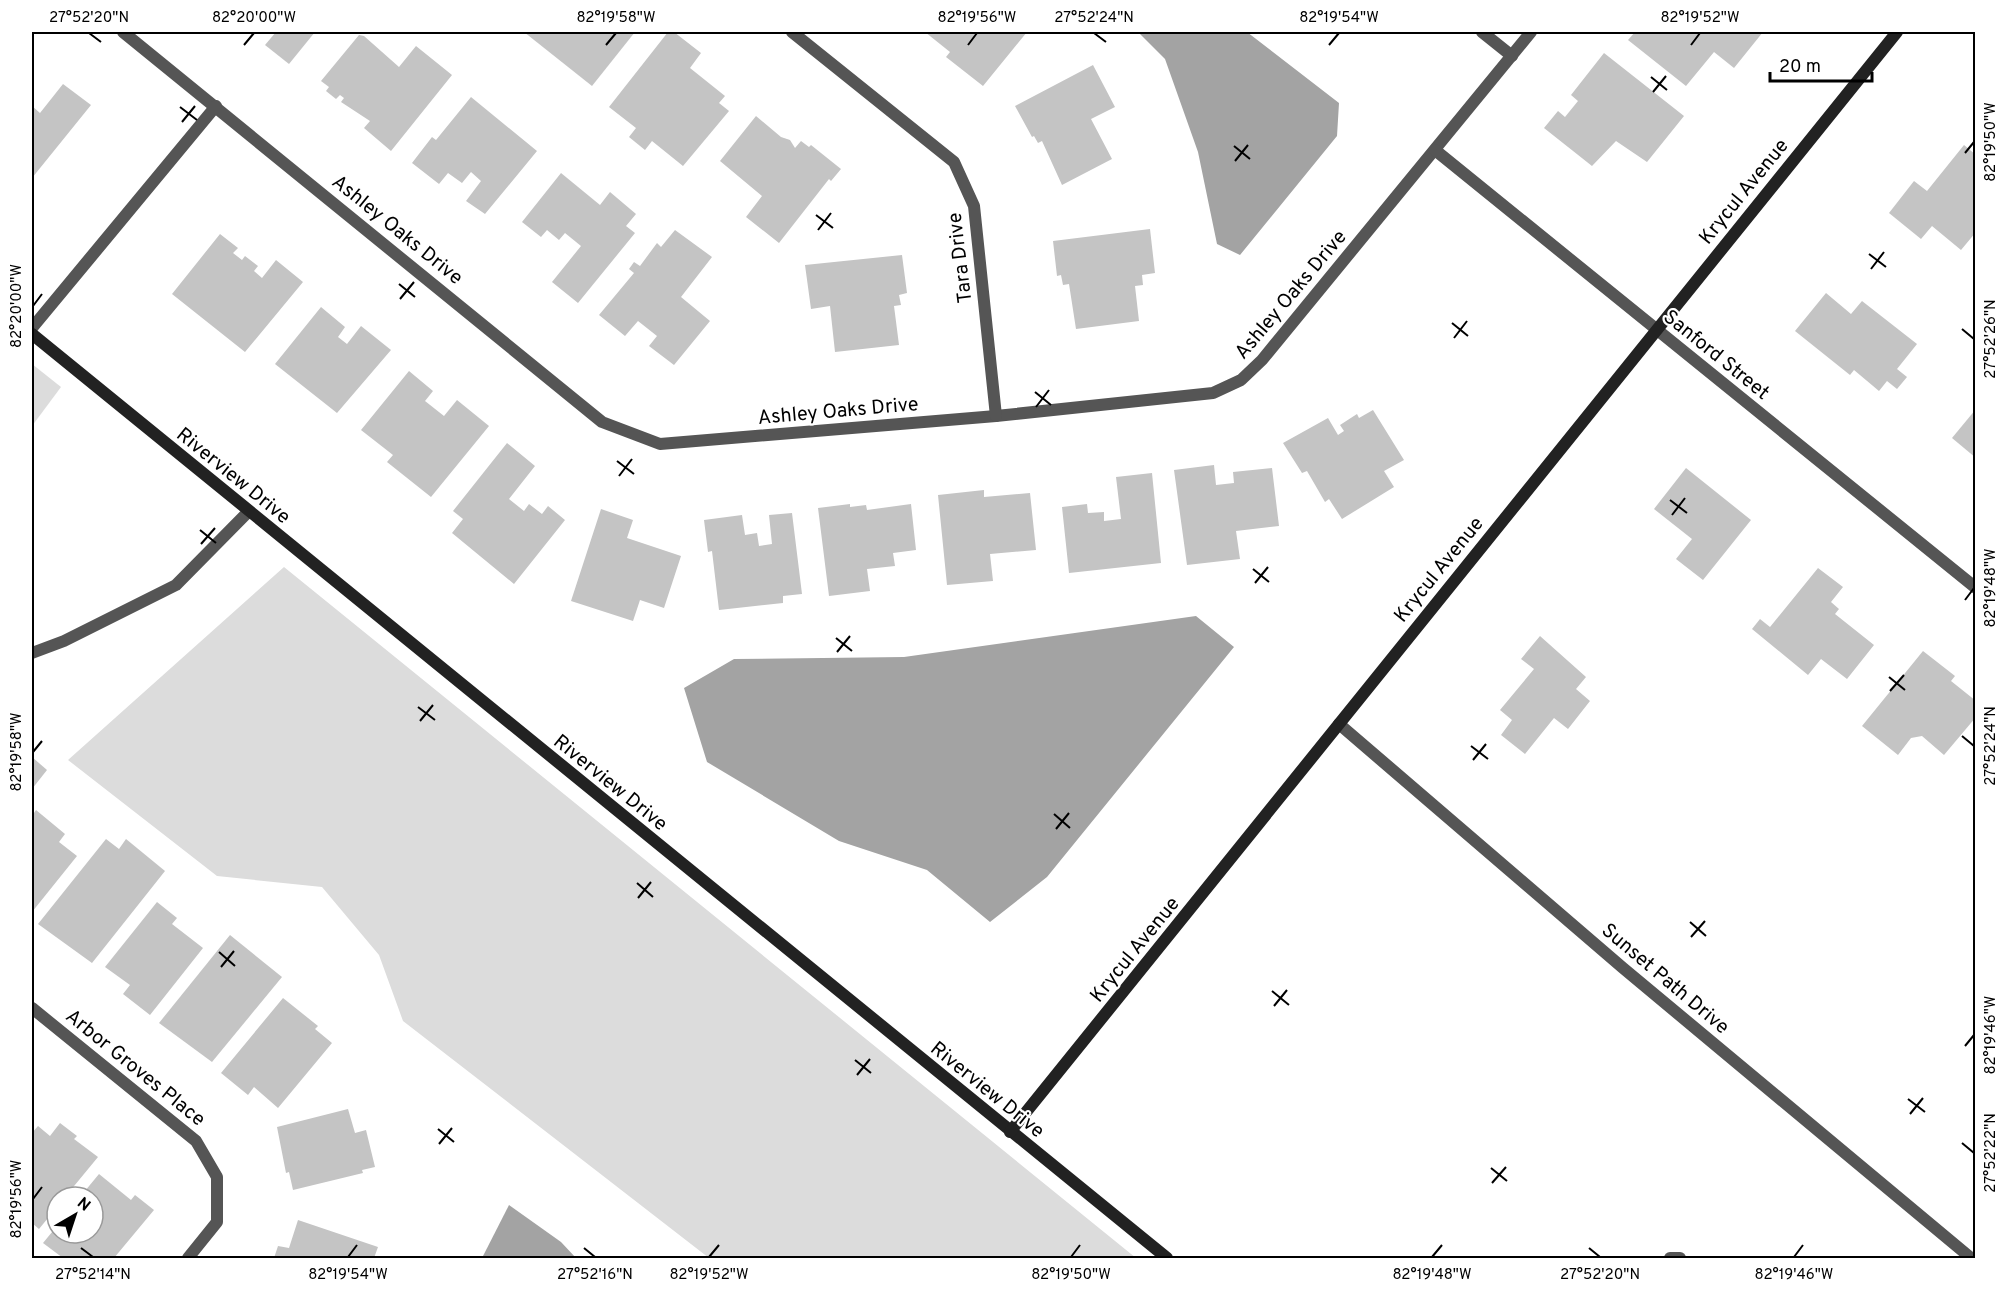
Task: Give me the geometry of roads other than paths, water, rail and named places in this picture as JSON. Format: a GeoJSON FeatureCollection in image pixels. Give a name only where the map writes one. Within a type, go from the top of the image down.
{"type":"FeatureCollection","features":[{"type":"Feature","properties":{"kind":"street","name":"Ashley Oaks Drive"},"geometry":{"type":"LineString","coordinates":[[123,32],[602,422],[660,444],[996,416],[1213,393],[1241,380],[1262,360],[1531,32]]}},
{"type":"Feature","properties":{"kind":"street","name":"Tara Drive"},"geometry":{"type":"LineString","coordinates":[[792,32],[954,162],[974,206],[996,416]]}},
{"type":"Feature","properties":{"kind":"street"},"geometry":{"type":"LineString","coordinates":[[1482,32],[1512,56]]}},
{"type":"Feature","properties":{"kind":"street","name":"Krycul Avenue"},"geometry":{"type":"LineString","coordinates":[[1010,1132],[1897,32]]}},
{"type":"Feature","properties":{"kind":"street"},"geometry":{"type":"LineString","coordinates":[[32,328],[216,106]]}},
{"type":"Feature","properties":{"kind":"street","name":"Sanford Street"},"geometry":{"type":"LineString","coordinates":[[1435,150],[1976,588]]}},
{"type":"Feature","properties":{"kind":"street","name":"Riverview Drive"},"geometry":{"type":"LineString","coordinates":[[32,334],[1167,1258]]}},
{"type":"Feature","properties":{"kind":"street"},"geometry":{"type":"LineString","coordinates":[[32,653],[64,641],[176,585],[248,512]]}},
{"type":"Feature","properties":{"kind":"street","name":"Sunset Path Drive"},"geometry":{"type":"LineString","coordinates":[[1339,724],[1623,968],[1971,1258]]}},
{"type":"Feature","properties":{"kind":"street","name":"Arbor Groves Place"},"geometry":{"type":"LineString","coordinates":[[32,1008],[196,1141],[217,1177],[217,1222],[188,1258]]}},
{"type":"Feature","properties":{"kind":"street"},"geometry":{"type":"LineString","coordinates":[[1670,1258],[1680,1258]]}}]}
